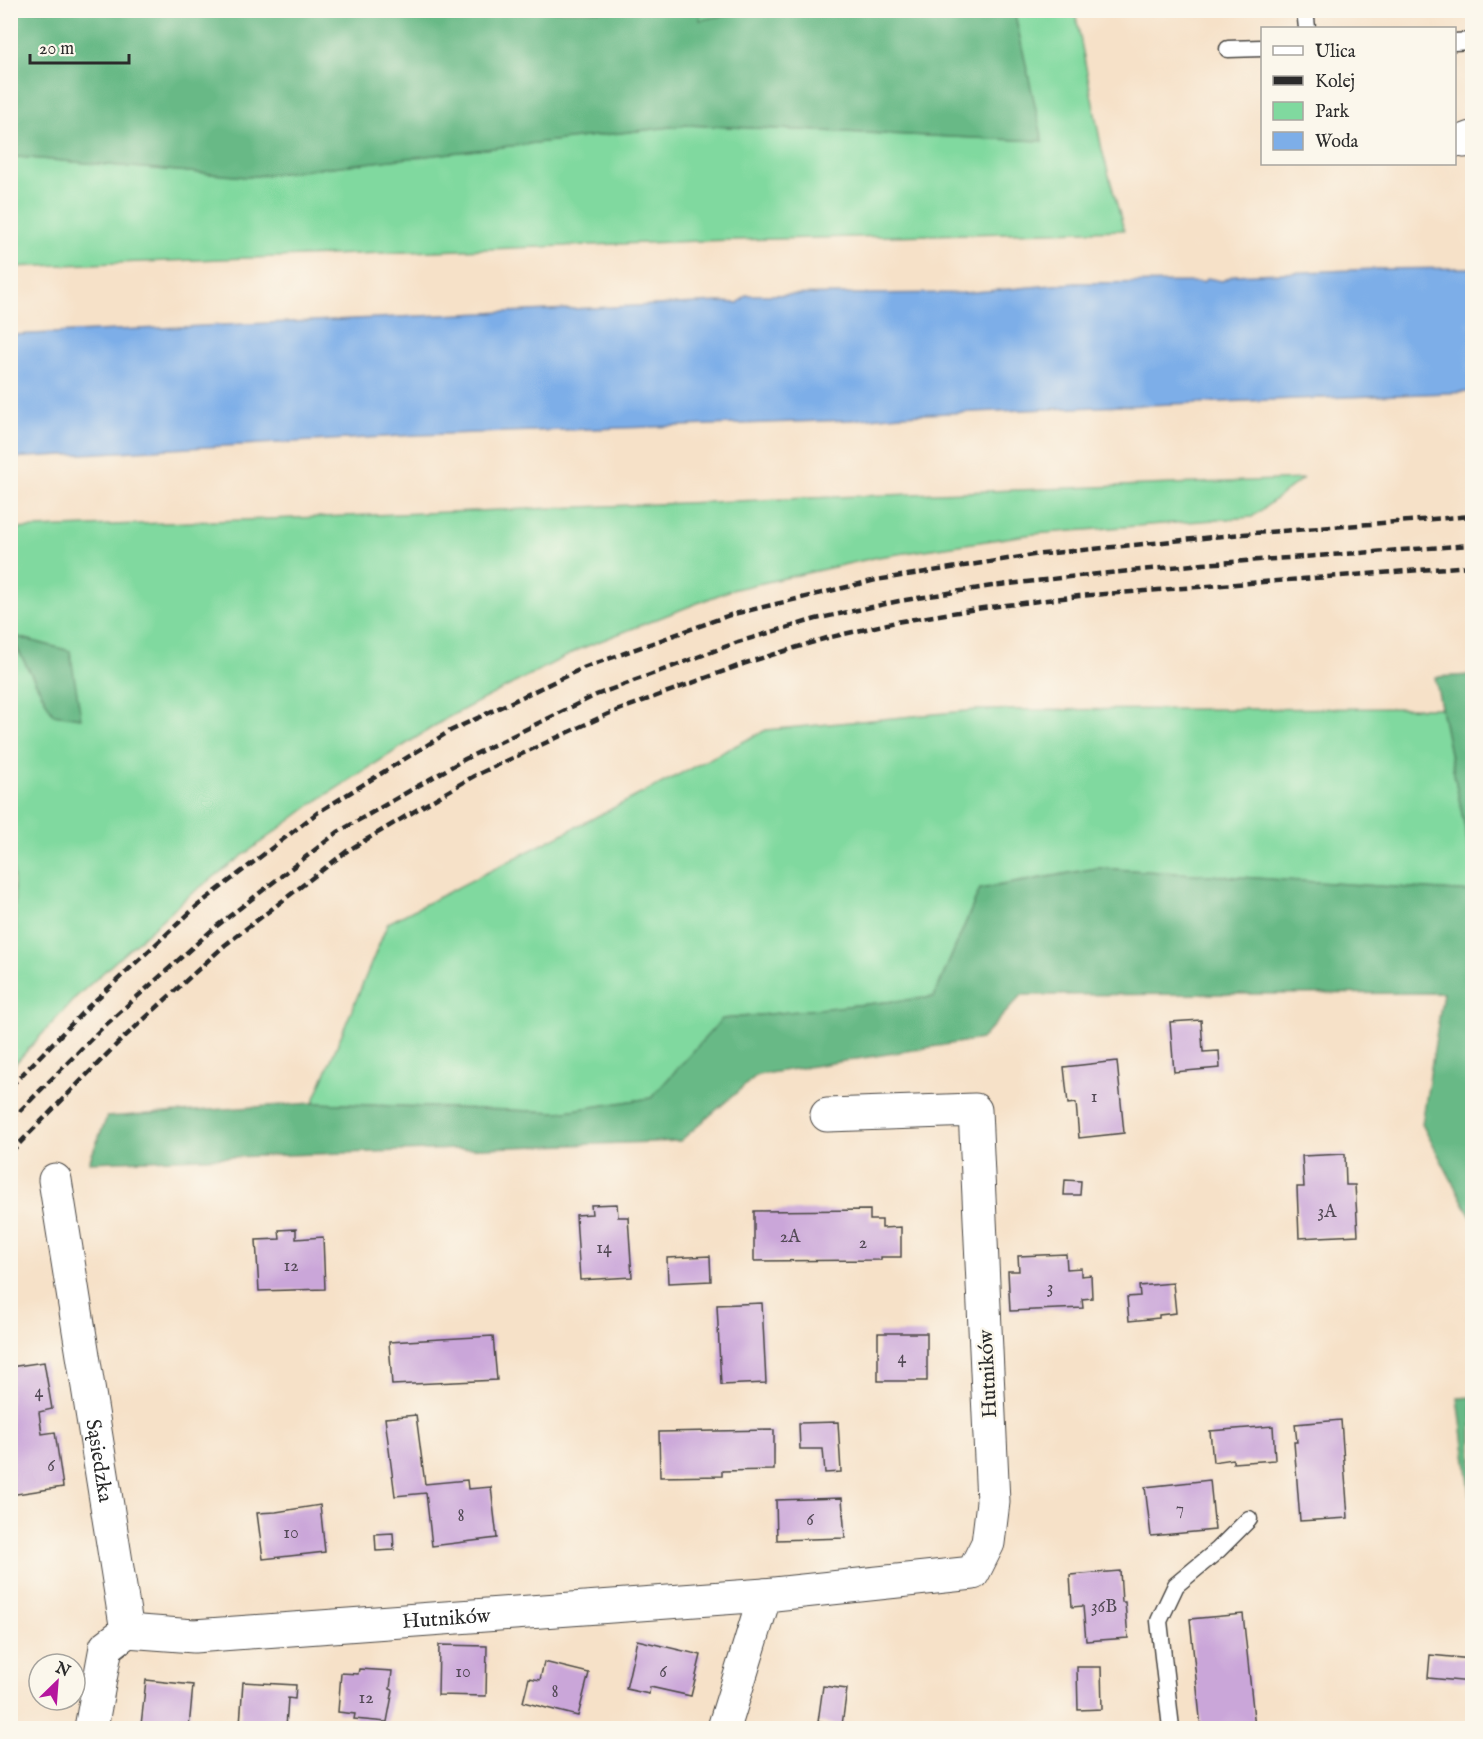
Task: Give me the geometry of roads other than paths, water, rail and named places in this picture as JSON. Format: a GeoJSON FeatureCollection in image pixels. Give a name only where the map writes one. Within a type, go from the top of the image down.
{"type":"FeatureCollection","features":[{"type":"Feature","properties":{"kind":"street","name":"Hutników"},"geometry":{"type":"LineString","coordinates":[[127,1631],[195,1636],[765,1595],[973,1573],[988,1543],[993,1502],[975,1110],[827,1114]]}},
{"type":"Feature","properties":{"kind":"street","name":"Sąsiedzka"},"geometry":{"type":"LineString","coordinates":[[55,1180],[127,1631]]}},
{"type":"Feature","properties":{"kind":"street"},"geometry":{"type":"LineString","coordinates":[[724,1728],[765,1595]]}},
{"type":"Feature","properties":{"kind":"street"},"geometry":{"type":"LineString","coordinates":[[91,1728],[106,1647],[127,1631]]}},
{"type":"Feature","properties":{"kind":"lane"},"geometry":{"type":"LineString","coordinates":[[1305,10],[1307,27]]}},
{"type":"Feature","properties":{"kind":"lane"},"geometry":{"type":"LineString","coordinates":[[1456,42],[1473,41]]}},
{"type":"Feature","properties":{"kind":"lane"},"geometry":{"type":"LineString","coordinates":[[1228,49],[1261,48]]}},
{"type":"Feature","properties":{"kind":"lane"},"geometry":{"type":"LineString","coordinates":[[1171,1728],[1159,1621],[1176,1585],[1218,1550],[1249,1519]]}},
{"type":"Feature","properties":{"kind":"water"},"geometry":{"type":"Polygon","coordinates":[[[1472,268],[1472,392],[900,415],[850,420],[418,435],[11,458],[11,335],[738,303],[747,295],[963,293],[1076,283],[1203,282],[1208,278],[1222,281],[1234,275],[1375,269],[1472,268]]]}},
{"type":"Feature","properties":{"kind":"railway"},"geometry":{"type":"LineString","coordinates":[[10,1087],[87,1008],[197,906],[317,813],[450,731],[583,668],[730,615],[876,580],[1033,555],[1243,534],[1472,516]]}},
{"type":"Feature","properties":{"kind":"railway"},"geometry":{"type":"LineString","coordinates":[[10,1121],[101,1029],[213,929],[338,832],[465,759],[596,695],[738,642],[816,619],[899,601],[992,586],[1078,576],[1203,564],[1472,545]]}},
{"type":"Feature","properties":{"kind":"railway"},"geometry":{"type":"LineString","coordinates":[[10,1153],[118,1043],[225,945],[347,851],[474,776],[608,714],[746,663],[827,638],[896,622],[1079,596],[1472,566]]}}]}
